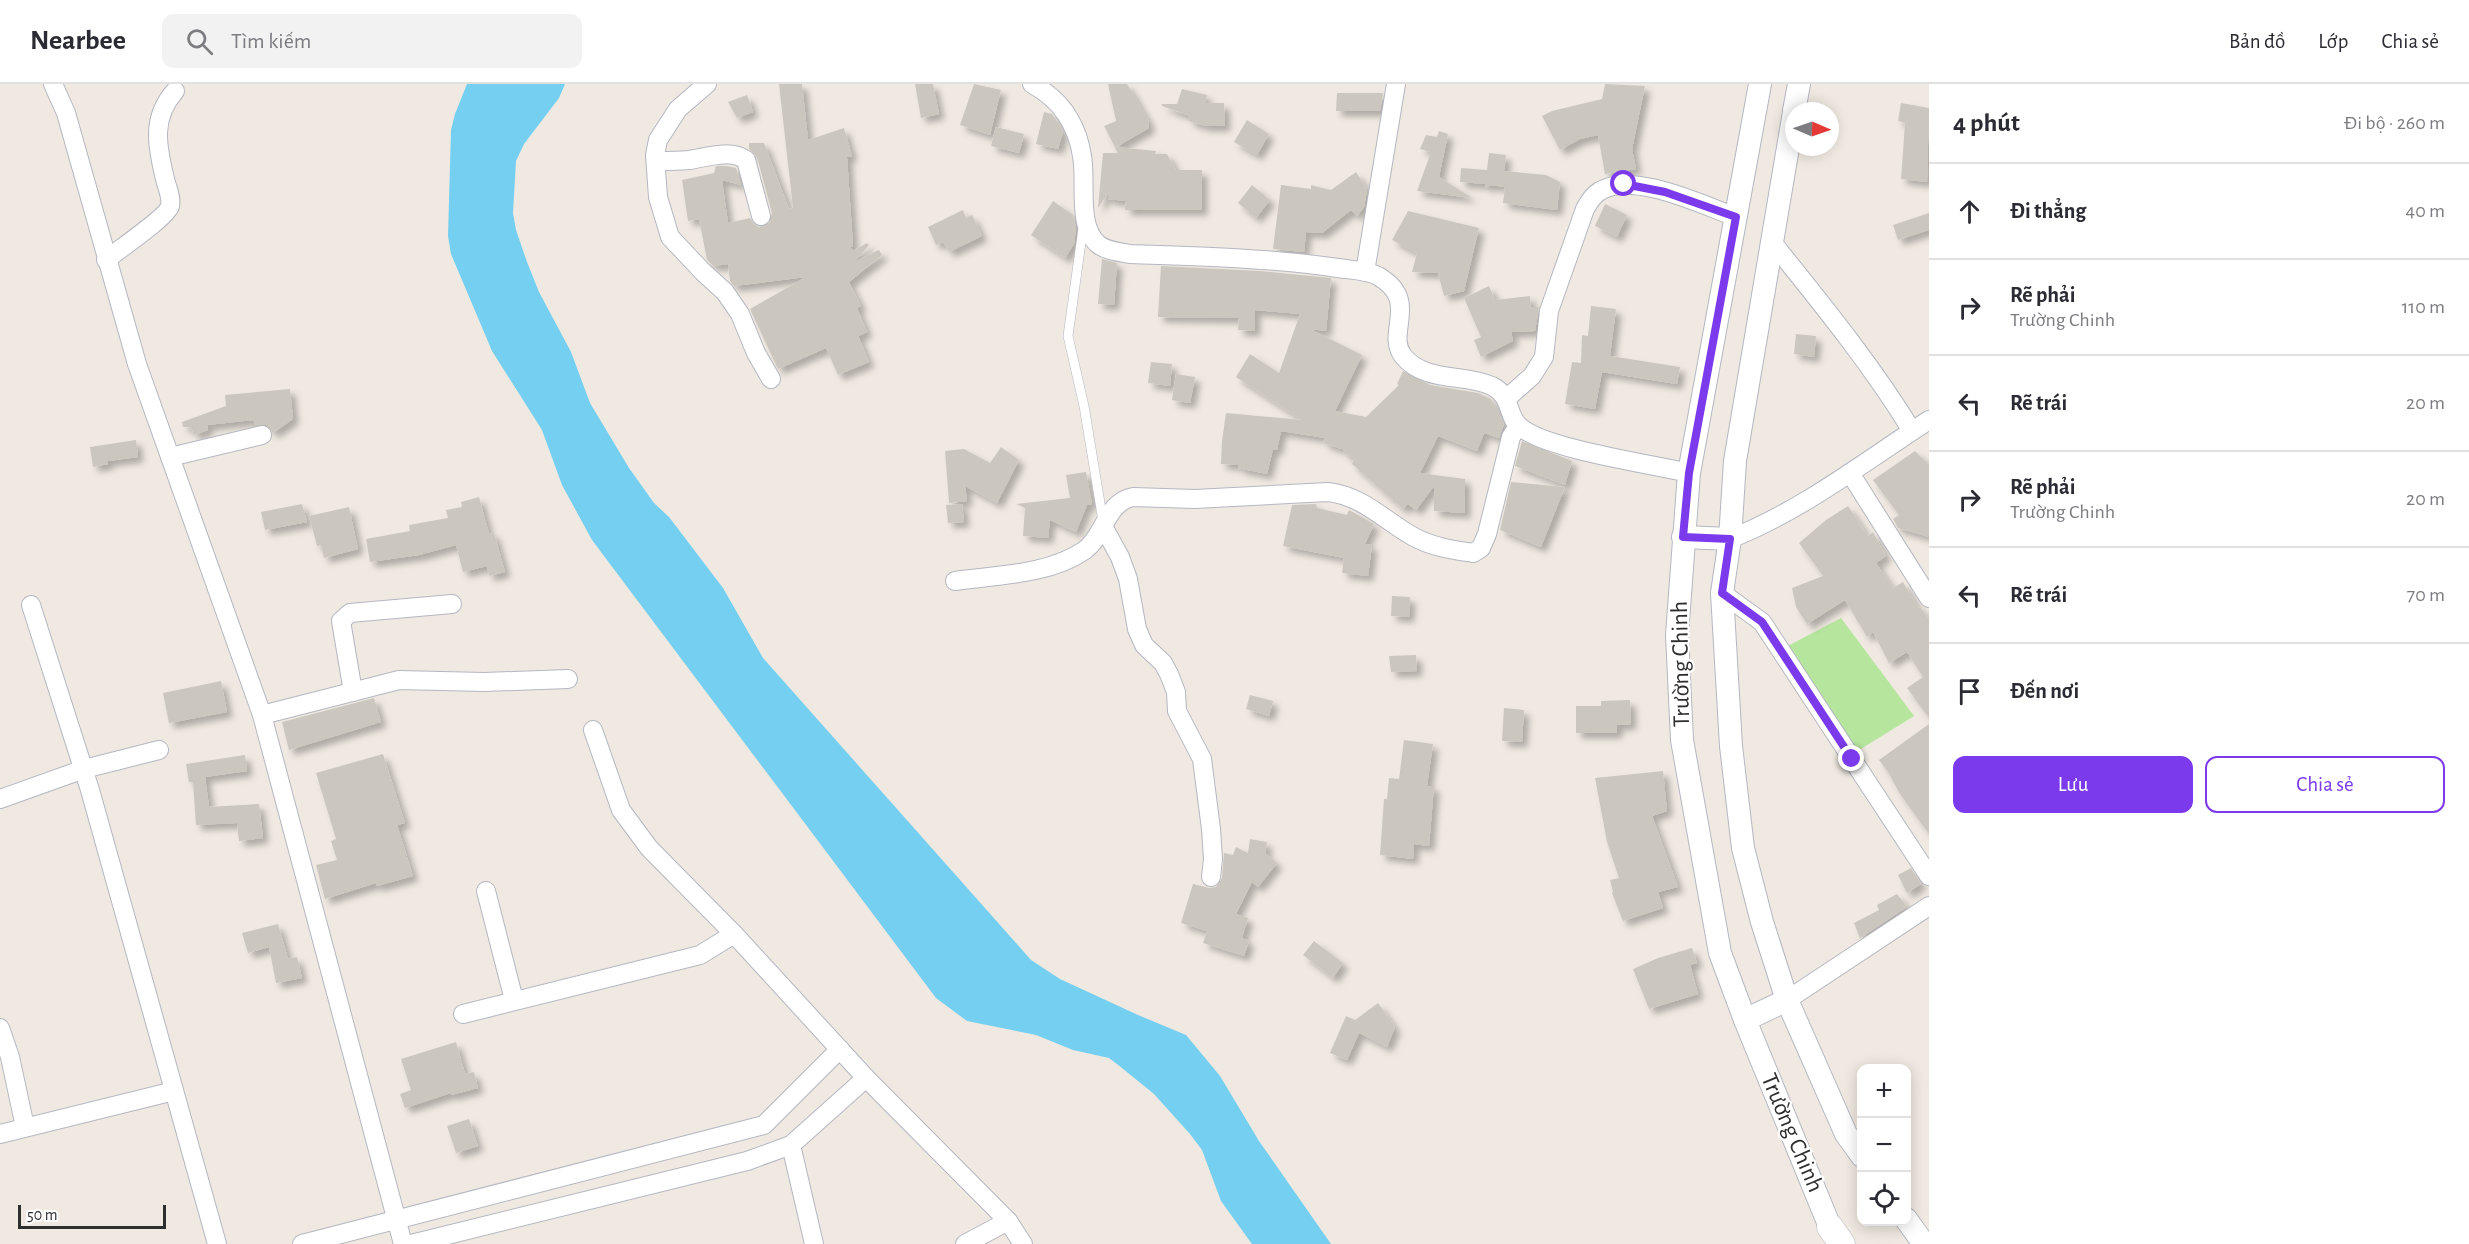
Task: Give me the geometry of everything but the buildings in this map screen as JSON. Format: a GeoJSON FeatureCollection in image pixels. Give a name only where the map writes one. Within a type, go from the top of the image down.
{"type":"FeatureCollection","features":[{"type":"Feature","properties":{"kind":"street"},"geometry":{"type":"LineString","coordinates":[[53,84],[66,113],[137,364],[262,715],[403,1244]]}},
{"type":"Feature","properties":{"kind":"street"},"geometry":{"type":"LineString","coordinates":[[707,84],[678,109],[658,140],[656,190],[670,237],[725,292],[740,314],[756,353],[771,380]]}},
{"type":"Feature","properties":{"kind":"street"},"geometry":{"type":"LineString","coordinates":[[1032,84],[1059,104],[1071,119],[1082,157],[1085,216],[1098,244],[1119,252],[1320,266],[1375,274],[1391,285],[1400,299],[1399,342],[1402,354],[1412,365],[1429,374],[1473,380],[1492,386],[1506,399],[1518,426],[1539,437],[1566,446],[1689,473]]}},
{"type":"Feature","properties":{"kind":"street"},"geometry":{"type":"LineString","coordinates":[[1365,272],[1371,222],[1396,84]]}},
{"type":"Feature","properties":{"kind":"street","name":"Trường Chinh"},"geometry":{"type":"LineString","coordinates":[[1760,84],[1689,473],[1677,635],[1682,740],[1720,953],[1744,1020],[1833,1238]]}},
{"type":"Feature","properties":{"kind":"street","name":"Trường Chinh"},"geometry":{"type":"LineString","coordinates":[[1796,102],[1799,84]]}},
{"type":"Feature","properties":{"kind":"street"},"geometry":{"type":"LineString","coordinates":[[106,260],[162,216],[170,206],[159,150],[158,124],[163,104],[174,92]]}},
{"type":"Feature","properties":{"kind":"street"},"geometry":{"type":"LineString","coordinates":[[656,161],[687,160],[722,154],[742,157],[746,160],[761,216]]}},
{"type":"Feature","properties":{"kind":"street","name":"Trường Chinh"},"geometry":{"type":"LineString","coordinates":[[1787,156],[1735,461],[1730,539],[1722,593],[1731,746],[1743,848],[1762,922],[1787,1000],[1846,1134],[1857,1149]]}},
{"type":"Feature","properties":{"kind":"street"},"geometry":{"type":"LineString","coordinates":[[1506,399],[1532,376],[1544,357],[1549,311],[1558,282],[1585,208],[1599,191],[1613,186],[1635,185],[1665,192],[1736,217]]}},
{"type":"Feature","properties":{"kind":"street"},"geometry":{"type":"LineString","coordinates":[[1772,242],[1840,327],[1888,393],[1912,431]]}},
{"type":"Feature","properties":{"kind":"street"},"geometry":{"type":"LineString","coordinates":[[1683,537],[1730,539],[1787,513],[1929,420]]}},
{"type":"Feature","properties":{"kind":"street"},"geometry":{"type":"LineString","coordinates":[[955,581],[1047,567],[1063,562],[1086,549],[1104,528],[1115,506],[1125,498],[1133,497],[1195,499],[1328,492],[1341,494],[1361,502],[1414,537],[1428,543],[1473,553],[1481,548],[1487,534],[1511,436],[1518,426]]}},
{"type":"Feature","properties":{"kind":"street"},"geometry":{"type":"LineString","coordinates":[[170,457],[262,435]]}},
{"type":"Feature","properties":{"kind":"street"},"geometry":{"type":"LineString","coordinates":[[1850,473],[1929,598]]}},
{"type":"Feature","properties":{"kind":"street"},"geometry":{"type":"LineString","coordinates":[[1104,528],[1120,557],[1128,579],[1137,629],[1144,645],[1163,663],[1169,674],[1176,692],[1178,711],[1202,759],[1211,829],[1213,859],[1211,877]]}},
{"type":"Feature","properties":{"kind":"street"},"geometry":{"type":"LineString","coordinates":[[1722,593],[1762,622],[1929,876]]}},
{"type":"Feature","properties":{"kind":"street"},"geometry":{"type":"LineString","coordinates":[[354,692],[340,621],[350,613],[452,604]]}},
{"type":"Feature","properties":{"kind":"street"},"geometry":{"type":"LineString","coordinates":[[31,605],[84,769],[217,1244]]}},
{"type":"Feature","properties":{"kind":"street"},"geometry":{"type":"LineString","coordinates":[[262,715],[399,680],[484,682],[568,679]]}},
{"type":"Feature","properties":{"kind":"street"},"geometry":{"type":"LineString","coordinates":[[593,730],[621,810],[649,848],[734,934],[866,1078],[1008,1221],[1023,1244]]}},
{"type":"Feature","properties":{"kind":"street"},"geometry":{"type":"LineString","coordinates":[[0,799],[84,769],[159,750]]}},
{"type":"Feature","properties":{"kind":"street"},"geometry":{"type":"LineString","coordinates":[[486,891],[514,1000]]}},
{"type":"Feature","properties":{"kind":"street"},"geometry":{"type":"LineString","coordinates":[[1744,1020],[1787,1000],[1928,908]]}},
{"type":"Feature","properties":{"kind":"street"},"geometry":{"type":"LineString","coordinates":[[462,1014],[700,955],[734,934]]}},
{"type":"Feature","properties":{"kind":"street"},"geometry":{"type":"LineString","coordinates":[[0,1028],[10,1057],[25,1127]]}},
{"type":"Feature","properties":{"kind":"street"},"geometry":{"type":"LineString","coordinates":[[302,1244],[764,1125],[840,1049]]}},
{"type":"Feature","properties":{"kind":"street"},"geometry":{"type":"LineString","coordinates":[[411,1244],[747,1161],[791,1145],[866,1078]]}},
{"type":"Feature","properties":{"kind":"street"},"geometry":{"type":"LineString","coordinates":[[0,1134],[174,1091]]}},
{"type":"Feature","properties":{"kind":"street"},"geometry":{"type":"LineString","coordinates":[[791,1145],[814,1244]]}},
{"type":"Feature","properties":{"kind":"street"},"geometry":{"type":"LineString","coordinates":[[965,1244],[1008,1221]]}},
{"type":"Feature","properties":{"kind":"street"},"geometry":{"type":"LineString","coordinates":[[1911,1226],[1924,1244]]}},
{"type":"Feature","properties":{"kind":"lane"},"geometry":{"type":"LineString","coordinates":[[1085,216],[1068,336],[1084,406],[1104,528]]}},
{"type":"Feature","properties":{"kind":"green space"},"geometry":{"type":"Polygon","coordinates":[[[1841,618],[1914,716],[1856,752],[1786,647],[1841,618]]]}},
{"type":"Feature","properties":{"kind":"water"},"geometry":{"type":"Polygon","coordinates":[[[467,84],[565,84],[559,98],[524,144],[516,161],[513,213],[527,262],[539,292],[571,352],[590,403],[629,468],[654,503],[669,517],[723,588],[763,658],[1031,960],[1060,979],[1186,1035],[1220,1076],[1259,1141],[1331,1244],[1252,1244],[1221,1201],[1202,1150],[1154,1094],[1122,1068],[1109,1058],[1073,1050],[1036,1035],[967,1021],[936,998],[592,540],[562,485],[542,430],[492,351],[451,254],[448,236],[451,130],[467,84]]]}},
{"type":"Feature","properties":{"kind":"route"},"geometry":{"type":"LineString","coordinates":[[1624,184],[1665,192],[1736,217],[1689,473],[1683,537],[1730,539],[1722,593],[1762,622],[1852,759]]}}]}
